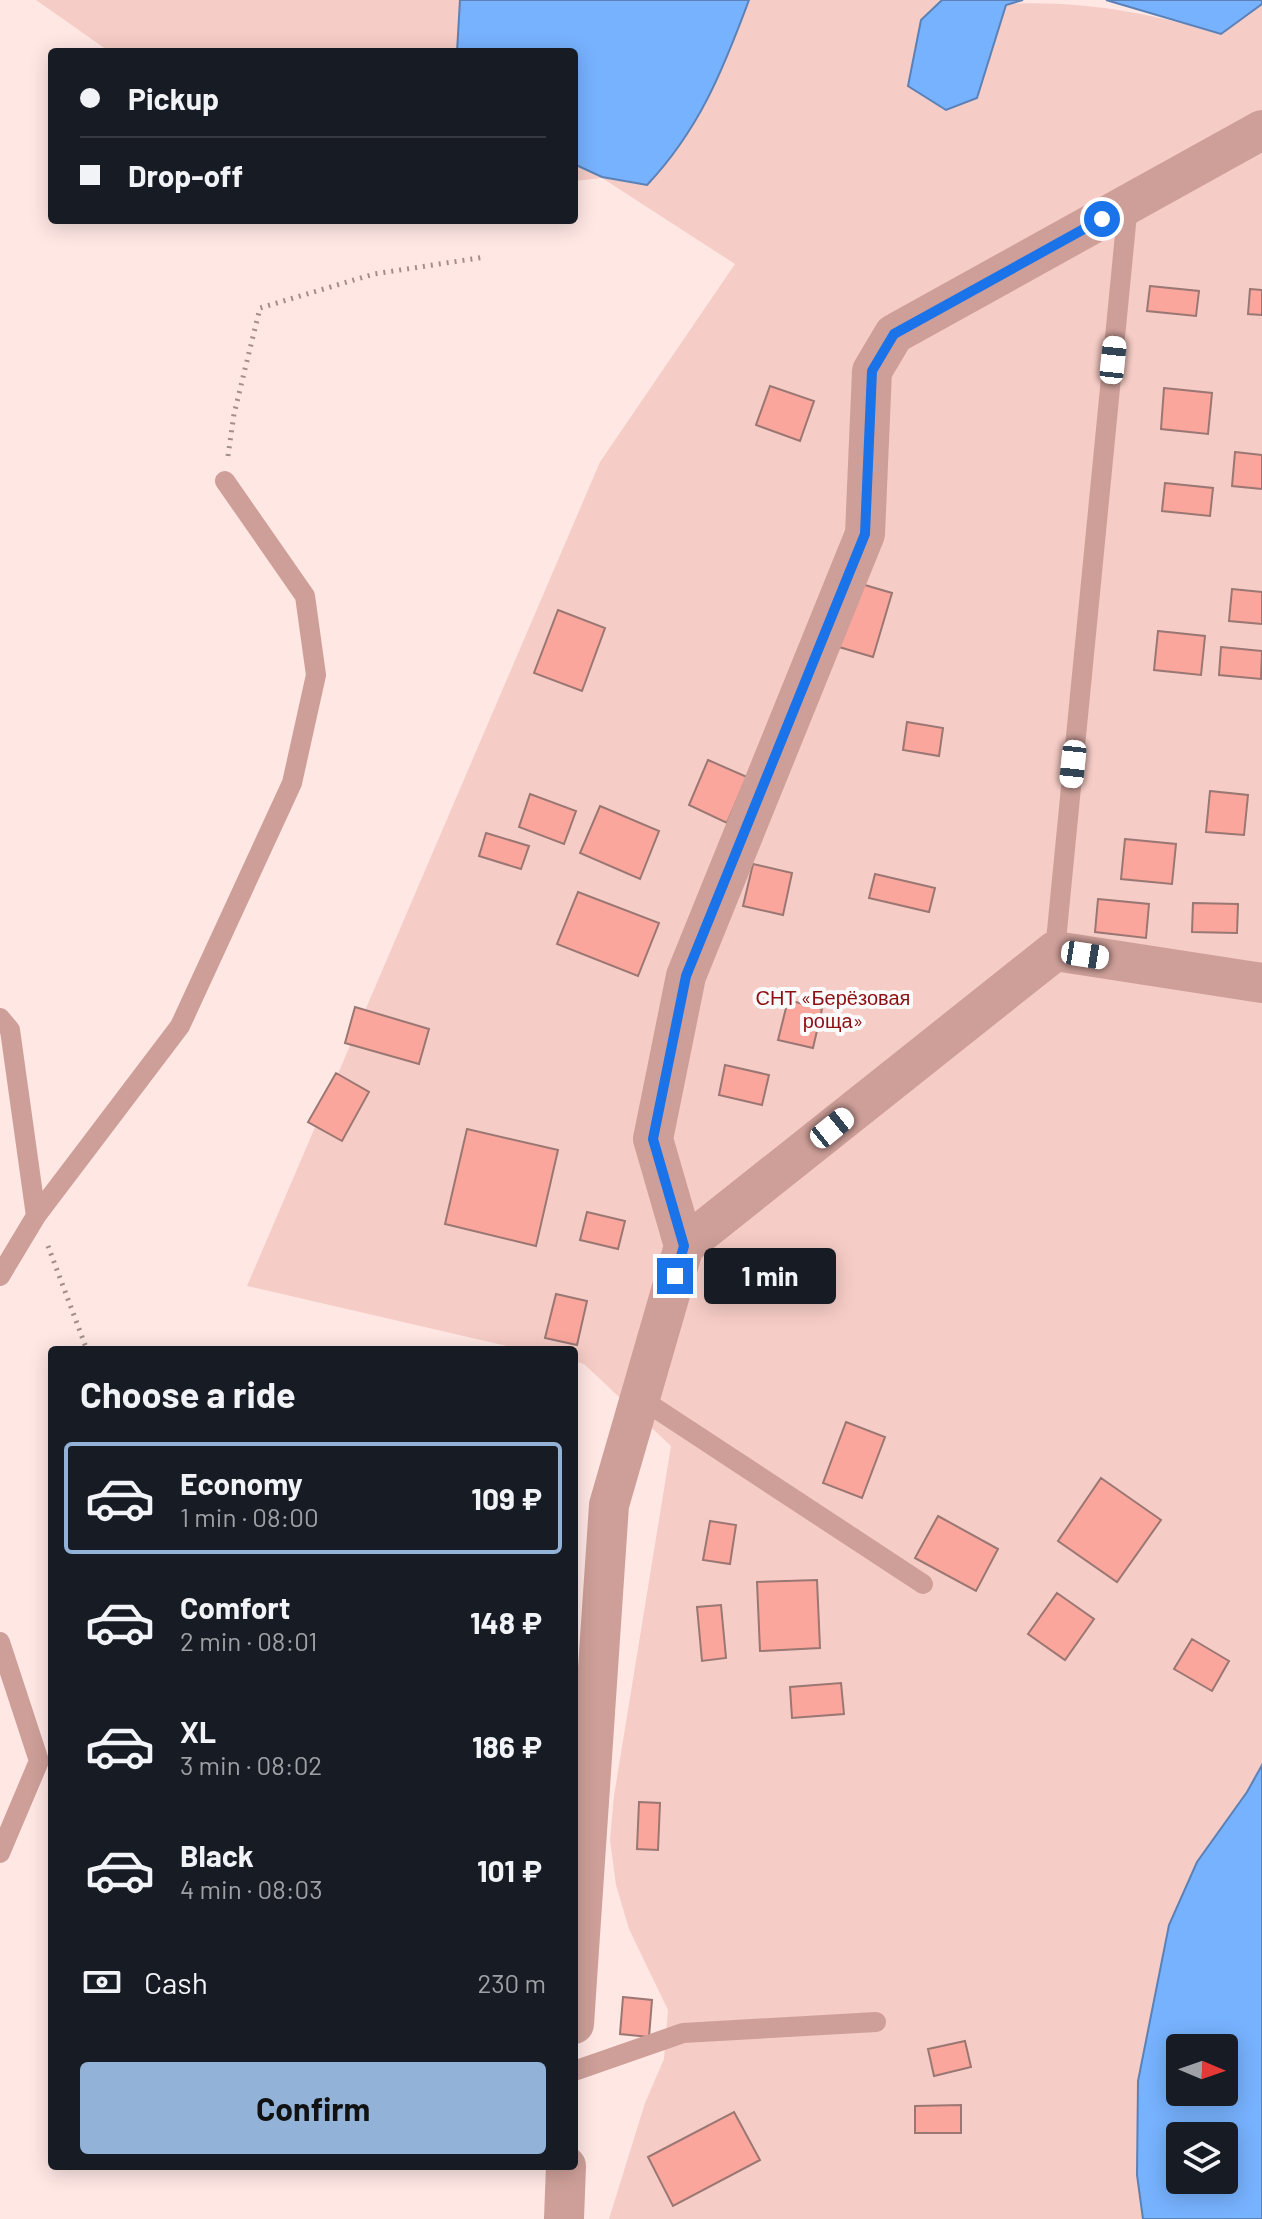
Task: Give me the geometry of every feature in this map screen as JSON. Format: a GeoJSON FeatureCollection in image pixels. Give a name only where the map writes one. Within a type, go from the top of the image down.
{"type":"FeatureCollection","features":[{"type":"Feature","properties":{"kind":"street"},"geometry":{"type":"LineString","coordinates":[[578,1965],[609,1505],[684,1246],[653,1139],[686,976],[865,534],[872,371],[894,334],[1262,130]]}},
{"type":"Feature","properties":{"kind":"street"},"geometry":{"type":"LineString","coordinates":[[684,1246],[1055,951],[1262,983]]}},
{"type":"Feature","properties":{"kind":"street"},"geometry":{"type":"LineString","coordinates":[[564,2219],[566,2170]]}},
{"type":"Feature","properties":{"kind":"lane"},"geometry":{"type":"LineString","coordinates":[[1055,951],[1128,204]]}},
{"type":"Feature","properties":{"kind":"lane"},"geometry":{"type":"LineString","coordinates":[[0,1276],[36,1216],[180,1026],[292,783],[316,675],[305,596],[225,481]]}},
{"type":"Feature","properties":{"kind":"lane"},"geometry":{"type":"LineString","coordinates":[[0,1018],[10,1030],[36,1216]]}},
{"type":"Feature","properties":{"kind":"lane"},"geometry":{"type":"LineString","coordinates":[[640,1398],[923,1584]]}},
{"type":"Feature","properties":{"kind":"lane"},"geometry":{"type":"LineString","coordinates":[[0,1642],[39,1761],[0,1853]]}},
{"type":"Feature","properties":{"kind":"lane"},"geometry":{"type":"LineString","coordinates":[[578,2070],[683,2033],[876,2022]]}},
{"type":"Feature","properties":{"kind":"path"},"geometry":{"type":"LineString","coordinates":[[225,481],[234,414],[260,308],[374,274],[485,257]]}},
{"type":"Feature","properties":{"kind":"path"},"geometry":{"type":"LineString","coordinates":[[36,1216],[85,1346]]}},
{"type":"Feature","properties":{"kind":"green space"},"geometry":{"type":"Polygon","coordinates":[[[36,0],[460,0],[457,48],[104,48],[36,0]]]}},
{"type":"Feature","properties":{"kind":"green space","name":"СНТ «Берёзовая роща»"},"geometry":{"type":"Polygon","coordinates":[[[749,0],[942,0],[921,20],[977,98],[1006,4],[1088,6],[1168,20],[1221,34],[1262,4],[1262,1765],[1247,1792],[1138,2081],[1137,2175],[1143,2219],[609,2219],[645,2103],[664,2059],[668,2010],[629,1929],[616,1885],[610,1840],[614,1796],[671,1446],[584,1364],[578,1362],[578,1346],[507,1346],[247,1286],[600,462],[735,264],[602,178],[578,181],[578,166],[602,177],[647,185],[695,121],[729,51],[749,0]]]}},
{"type":"Feature","properties":{"kind":"water"},"geometry":{"type":"Polygon","coordinates":[[[460,0],[749,0],[708,98],[681,143],[647,185],[602,177],[578,166],[578,48],[457,48],[460,0]]]}},
{"type":"Feature","properties":{"kind":"water"},"geometry":{"type":"Polygon","coordinates":[[[942,0],[1023,0],[1006,5],[977,98],[946,110],[908,86],[921,20],[942,0]]]}},
{"type":"Feature","properties":{"kind":"water"},"geometry":{"type":"Polygon","coordinates":[[[1106,0],[1262,0],[1262,4],[1221,34],[1106,0]]]}},
{"type":"Feature","properties":{"kind":"water"},"geometry":{"type":"Polygon","coordinates":[[[1262,1765],[1262,2219],[1143,2219],[1137,2175],[1138,2081],[1169,1925],[1197,1862],[1247,1792],[1262,1765]]]}},
{"type":"Feature","properties":{"kind":"building"},"geometry":{"type":"Polygon","coordinates":[[[1150,286],[1199,291],[1196,316],[1147,311],[1150,286]]]}},
{"type":"Feature","properties":{"kind":"building"},"geometry":{"type":"Polygon","coordinates":[[[1250,289],[1262,290],[1262,315],[1248,314],[1250,289]]]}},
{"type":"Feature","properties":{"kind":"building"},"geometry":{"type":"Polygon","coordinates":[[[770,386],[814,401],[800,441],[756,425],[770,386]]]}},
{"type":"Feature","properties":{"kind":"building"},"geometry":{"type":"Polygon","coordinates":[[[1164,388],[1212,393],[1208,434],[1161,429],[1164,388]]]}},
{"type":"Feature","properties":{"kind":"building"},"geometry":{"type":"Polygon","coordinates":[[[1235,452],[1262,455],[1262,489],[1232,486],[1235,452]]]}},
{"type":"Feature","properties":{"kind":"building"},"geometry":{"type":"Polygon","coordinates":[[[1165,483],[1213,488],[1210,516],[1162,511],[1165,483]]]}},
{"type":"Feature","properties":{"kind":"building"},"geometry":{"type":"Polygon","coordinates":[[[858,583],[892,593],[873,657],[839,647],[858,583]]]}},
{"type":"Feature","properties":{"kind":"building"},"geometry":{"type":"Polygon","coordinates":[[[1232,589],[1262,592],[1262,624],[1229,621],[1232,589]]]}},
{"type":"Feature","properties":{"kind":"building"},"geometry":{"type":"Polygon","coordinates":[[[558,610],[605,628],[582,691],[534,673],[558,610]]]}},
{"type":"Feature","properties":{"kind":"building"},"geometry":{"type":"Polygon","coordinates":[[[1158,631],[1205,636],[1201,675],[1154,670],[1158,631]]]}},
{"type":"Feature","properties":{"kind":"building"},"geometry":{"type":"Polygon","coordinates":[[[1221,647],[1262,651],[1261,679],[1219,675],[1221,647]]]}},
{"type":"Feature","properties":{"kind":"building"},"geometry":{"type":"Polygon","coordinates":[[[907,722],[943,728],[939,756],[903,750],[907,722]]]}},
{"type":"Feature","properties":{"kind":"building"},"geometry":{"type":"Polygon","coordinates":[[[708,760],[747,777],[727,823],[689,805],[708,760]]]}},
{"type":"Feature","properties":{"kind":"building"},"geometry":{"type":"Polygon","coordinates":[[[1210,791],[1248,795],[1244,835],[1206,832],[1210,791]]]}},
{"type":"Feature","properties":{"kind":"building"},"geometry":{"type":"Polygon","coordinates":[[[530,794],[576,811],[564,844],[519,827],[530,794]]]}},
{"type":"Feature","properties":{"kind":"building"},"geometry":{"type":"Polygon","coordinates":[[[600,806],[659,831],[640,879],[580,853],[600,806]]]}},
{"type":"Feature","properties":{"kind":"building"},"geometry":{"type":"Polygon","coordinates":[[[486,833],[529,846],[521,869],[479,856],[486,833]]]}},
{"type":"Feature","properties":{"kind":"building"},"geometry":{"type":"Polygon","coordinates":[[[1125,839],[1176,844],[1172,884],[1121,879],[1125,839]]]}},
{"type":"Feature","properties":{"kind":"building"},"geometry":{"type":"Polygon","coordinates":[[[753,864],[792,873],[783,915],[743,906],[753,864]]]}},
{"type":"Feature","properties":{"kind":"building"},"geometry":{"type":"Polygon","coordinates":[[[875,874],[935,888],[929,912],[869,898],[875,874]]]}},
{"type":"Feature","properties":{"kind":"building"},"geometry":{"type":"Polygon","coordinates":[[[578,892],[659,923],[638,976],[557,944],[578,892]]]}},
{"type":"Feature","properties":{"kind":"building"},"geometry":{"type":"Polygon","coordinates":[[[1098,899],[1149,904],[1146,938],[1095,932],[1098,899]]]}},
{"type":"Feature","properties":{"kind":"building"},"geometry":{"type":"Polygon","coordinates":[[[1193,903],[1238,904],[1237,933],[1192,932],[1193,903]]]}},
{"type":"Feature","properties":{"kind":"building"},"geometry":{"type":"Polygon","coordinates":[[[788,1000],[822,1009],[813,1048],[778,1040],[788,1000]]]}},
{"type":"Feature","properties":{"kind":"building"},"geometry":{"type":"Polygon","coordinates":[[[355,1007],[429,1029],[419,1064],[345,1043],[355,1007]]]}},
{"type":"Feature","properties":{"kind":"building"},"geometry":{"type":"Polygon","coordinates":[[[725,1065],[769,1075],[762,1105],[719,1095],[725,1065]]]}},
{"type":"Feature","properties":{"kind":"building"},"geometry":{"type":"Polygon","coordinates":[[[336,1073],[369,1092],[342,1141],[308,1122],[336,1073]]]}},
{"type":"Feature","properties":{"kind":"building"},"geometry":{"type":"Polygon","coordinates":[[[467,1129],[558,1150],[536,1246],[445,1224],[467,1129]]]}},
{"type":"Feature","properties":{"kind":"building"},"geometry":{"type":"Polygon","coordinates":[[[587,1212],[625,1221],[618,1249],[580,1240],[587,1212]]]}},
{"type":"Feature","properties":{"kind":"building"},"geometry":{"type":"Polygon","coordinates":[[[556,1294],[587,1301],[577,1345],[545,1338],[556,1294]]]}},
{"type":"Feature","properties":{"kind":"building"},"geometry":{"type":"Polygon","coordinates":[[[846,1422],[885,1437],[862,1498],[823,1483],[846,1422]]]}},
{"type":"Feature","properties":{"kind":"building"},"geometry":{"type":"Polygon","coordinates":[[[1101,1478],[1161,1520],[1117,1582],[1058,1541],[1101,1478]]]}},
{"type":"Feature","properties":{"kind":"building"},"geometry":{"type":"Polygon","coordinates":[[[938,1516],[998,1549],[976,1591],[915,1558],[938,1516]]]}},
{"type":"Feature","properties":{"kind":"building"},"geometry":{"type":"Polygon","coordinates":[[[710,1521],[736,1525],[730,1564],[703,1560],[710,1521]]]}},
{"type":"Feature","properties":{"kind":"building"},"geometry":{"type":"Polygon","coordinates":[[[817,1580],[820,1648],[760,1651],[757,1582],[817,1580]]]}},
{"type":"Feature","properties":{"kind":"building"},"geometry":{"type":"Polygon","coordinates":[[[1057,1593],[1094,1619],[1065,1660],[1028,1634],[1057,1593]]]}},
{"type":"Feature","properties":{"kind":"building"},"geometry":{"type":"Polygon","coordinates":[[[721,1605],[726,1658],[702,1661],[697,1607],[721,1605]]]}},
{"type":"Feature","properties":{"kind":"building"},"geometry":{"type":"Polygon","coordinates":[[[1192,1639],[1229,1661],[1212,1691],[1174,1669],[1192,1639]]]}},
{"type":"Feature","properties":{"kind":"building"},"geometry":{"type":"Polygon","coordinates":[[[841,1683],[844,1714],[792,1718],[790,1687],[841,1683]]]}},
{"type":"Feature","properties":{"kind":"building"},"geometry":{"type":"Polygon","coordinates":[[[639,1802],[660,1803],[658,1850],[637,1849],[639,1802]]]}},
{"type":"Feature","properties":{"kind":"building"},"geometry":{"type":"Polygon","coordinates":[[[623,1997],[652,2000],[649,2037],[620,2034],[623,1997]]]}},
{"type":"Feature","properties":{"kind":"building"},"geometry":{"type":"Polygon","coordinates":[[[965,2041],[971,2067],[934,2076],[928,2049],[965,2041]]]}},
{"type":"Feature","properties":{"kind":"building"},"geometry":{"type":"Polygon","coordinates":[[[961,2105],[961,2133],[915,2133],[915,2106],[961,2105]]]}},
{"type":"Feature","properties":{"kind":"building"},"geometry":{"type":"Polygon","coordinates":[[[734,2112],[760,2160],[673,2206],[648,2157],[734,2112]]]}},
{"type":"Feature","properties":{"kind":"route"},"geometry":{"type":"LineString","coordinates":[[675,1276],[684,1246],[653,1139],[686,976],[865,534],[872,371],[894,334],[1102,219]]}}]}
